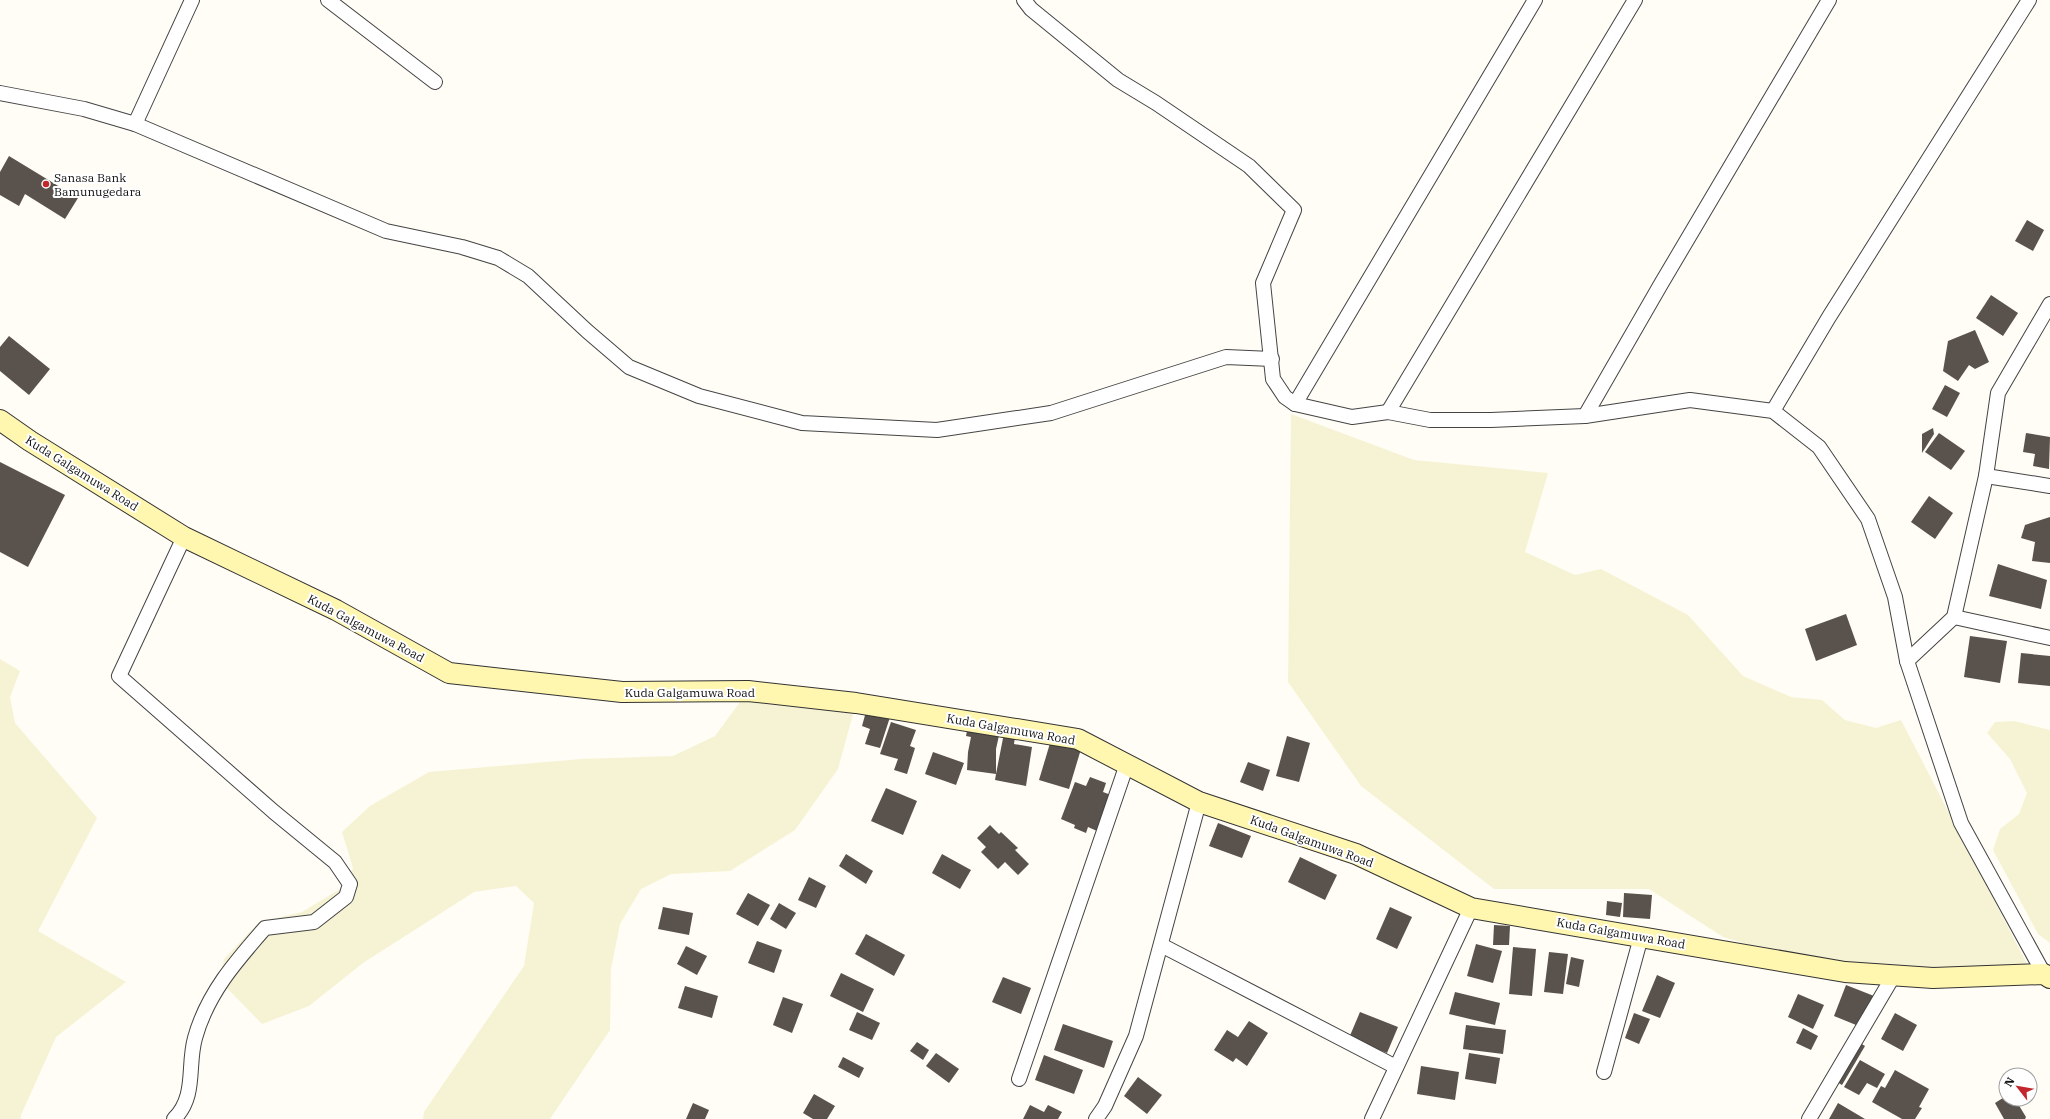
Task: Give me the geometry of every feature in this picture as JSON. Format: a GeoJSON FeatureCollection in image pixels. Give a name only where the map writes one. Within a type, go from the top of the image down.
{"type":"FeatureCollection","features":[{"type":"Feature","properties":{"kind":"street"},"geometry":{"type":"LineString","coordinates":[[135,124],[192,0]]}},
{"type":"Feature","properties":{"kind":"street"},"geometry":{"type":"LineString","coordinates":[[328,0],[435,82]]}},
{"type":"Feature","properties":{"kind":"street"},"geometry":{"type":"LineString","coordinates":[[1024,0],[1031,9],[1118,80],[1156,103],[1249,166],[1294,210],[1262,283],[1272,359],[1273,379],[1285,398],[1295,404],[1352,417],[1388,412],[1430,420],[1522,420],[1585,416],[1690,400],[1773,411],[1819,447],[1868,519],[1895,597],[1907,661],[1961,823],[2047,976]]}},
{"type":"Feature","properties":{"kind":"street"},"geometry":{"type":"LineString","coordinates":[[1295,404],[1535,0]]}},
{"type":"Feature","properties":{"kind":"street"},"geometry":{"type":"LineString","coordinates":[[1388,412],[1635,0]]}},
{"type":"Feature","properties":{"kind":"street"},"geometry":{"type":"LineString","coordinates":[[1585,416],[1661,284],[1829,0]]}},
{"type":"Feature","properties":{"kind":"street"},"geometry":{"type":"LineString","coordinates":[[1773,411],[1833,310],[2029,0]]}},
{"type":"Feature","properties":{"kind":"street"},"geometry":{"type":"LineString","coordinates":[[0,93],[84,109],[135,124],[386,231],[462,247],[498,258],[528,276],[587,331],[630,367],[699,396],[802,423],[937,430],[1050,413],[1226,357],[1272,359]]}},
{"type":"Feature","properties":{"kind":"street"},"geometry":{"type":"LineString","coordinates":[[1907,661],[1954,617],[1986,476],[1998,393],[2050,304]]}},
{"type":"Feature","properties":{"kind":"street","name":"Kuda Galgamuwa Road"},"geometry":{"type":"LineString","coordinates":[[0,420],[30,441],[184,537],[336,610],[449,673],[622,692],[748,691],[856,703],[1078,739],[1199,802],[1356,854],[1471,908],[1845,972],[1933,978],[2047,976]]}},
{"type":"Feature","properties":{"kind":"street"},"geometry":{"type":"LineString","coordinates":[[1986,476],[2050,486]]}},
{"type":"Feature","properties":{"kind":"street"},"geometry":{"type":"LineString","coordinates":[[174,1119],[182,1111],[189,1094],[194,1039],[211,996],[236,961],[264,928],[314,922],[346,897],[350,884],[335,862],[274,812],[119,676],[184,537]]}},
{"type":"Feature","properties":{"kind":"street"},"geometry":{"type":"LineString","coordinates":[[1954,617],[2050,638]]}},
{"type":"Feature","properties":{"kind":"street"},"geometry":{"type":"LineString","coordinates":[[1019,1079],[1127,764]]}},
{"type":"Feature","properties":{"kind":"street"},"geometry":{"type":"LineString","coordinates":[[1097,1119],[1105,1106],[1136,1036],[1199,802]]}},
{"type":"Feature","properties":{"kind":"street"},"geometry":{"type":"LineString","coordinates":[[1372,1119],[1471,908]]}},
{"type":"Feature","properties":{"kind":"street"},"geometry":{"type":"LineString","coordinates":[[1604,1072],[1641,937]]}},
{"type":"Feature","properties":{"kind":"street"},"geometry":{"type":"LineString","coordinates":[[1161,946],[1396,1067]]}},
{"type":"Feature","properties":{"kind":"street"},"geometry":{"type":"LineString","coordinates":[[1809,1119],[1894,975]]}},
{"type":"Feature","properties":{"kind":"shaded area"},"geometry":{"type":"Polygon","coordinates":[[[1291,414],[1414,460],[1548,473],[1525,552],[1575,575],[1601,569],[1688,615],[1743,676],[1791,697],[1822,700],[1845,720],[1876,728],[1901,720],[2027,964],[1935,968],[1800,960],[1723,937],[1649,889],[1494,889],[1361,786],[1288,682],[1291,414]]]}},
{"type":"Feature","properties":{"kind":"shaded area"},"geometry":{"type":"Polygon","coordinates":[[[0,659],[20,671],[10,697],[15,723],[97,818],[38,931],[126,982],[56,1037],[21,1115],[21,1119],[0,1119],[0,659]]]}},
{"type":"Feature","properties":{"kind":"shaded area"},"geometry":{"type":"Polygon","coordinates":[[[748,691],[856,703],[838,769],[795,830],[730,871],[671,874],[641,889],[620,924],[611,969],[610,1030],[550,1119],[423,1119],[424,1112],[524,966],[534,903],[516,886],[474,892],[363,963],[309,1006],[262,1024],[219,980],[224,959],[259,922],[302,912],[345,886],[353,868],[342,832],[370,806],[429,772],[581,759],[673,756],[715,736],[748,691]]]}},
{"type":"Feature","properties":{"kind":"shaded area"},"geometry":{"type":"Polygon","coordinates":[[[2014,721],[2050,730],[2050,943],[2038,934],[1993,850],[2000,829],[2019,814],[2027,793],[2010,759],[1987,733],[1995,722],[2014,721]]]}},
{"type":"Feature","properties":{"kind":"building"},"geometry":{"type":"Polygon","coordinates":[[[9,156],[78,198],[65,219],[25,194],[19,206],[0,195],[0,172],[9,156]]]}},
{"type":"Feature","properties":{"kind":"building"},"geometry":{"type":"Polygon","coordinates":[[[2027,220],[2044,230],[2033,251],[2015,241],[2027,220]]]}},
{"type":"Feature","properties":{"kind":"building"},"geometry":{"type":"Polygon","coordinates":[[[1991,295],[2018,313],[2003,336],[1976,318],[1991,295]]]}},
{"type":"Feature","properties":{"kind":"building"},"geometry":{"type":"Polygon","coordinates":[[[1975,330],[1989,362],[1975,369],[1969,365],[1958,381],[1943,371],[1948,341],[1975,330]]]}},
{"type":"Feature","properties":{"kind":"building"},"geometry":{"type":"Polygon","coordinates":[[[9,336],[50,369],[29,395],[0,371],[0,347],[9,336]]]}},
{"type":"Feature","properties":{"kind":"building"},"geometry":{"type":"Polygon","coordinates":[[[1945,385],[1960,393],[1947,417],[1932,409],[1945,385]]]}},
{"type":"Feature","properties":{"kind":"building"},"geometry":{"type":"Polygon","coordinates":[[[1933,428],[1934,434],[1922,453],[1922,434],[1933,428]]]}},
{"type":"Feature","properties":{"kind":"building"},"geometry":{"type":"Polygon","coordinates":[[[1939,433],[1965,451],[1951,470],[1925,452],[1939,433]]]}},
{"type":"Feature","properties":{"kind":"building"},"geometry":{"type":"Polygon","coordinates":[[[2026,433],[2050,437],[2049,469],[2033,466],[2035,454],[2023,452],[2026,433]]]}},
{"type":"Feature","properties":{"kind":"building"},"geometry":{"type":"Polygon","coordinates":[[[0,462],[65,495],[28,567],[0,552],[0,462]]]}},
{"type":"Feature","properties":{"kind":"building"},"geometry":{"type":"Polygon","coordinates":[[[1929,496],[1953,513],[1935,539],[1911,522],[1929,496]]]}},
{"type":"Feature","properties":{"kind":"building"},"geometry":{"type":"Polygon","coordinates":[[[2050,517],[2050,563],[2032,561],[2035,542],[2021,538],[2025,525],[2050,517]]]}},
{"type":"Feature","properties":{"kind":"building"},"geometry":{"type":"Polygon","coordinates":[[[1998,564],[2047,580],[2041,609],[1989,596],[1998,564]]]}},
{"type":"Feature","properties":{"kind":"building"},"geometry":{"type":"Polygon","coordinates":[[[1846,614],[1857,645],[1816,661],[1805,629],[1846,614]]]}},
{"type":"Feature","properties":{"kind":"building"},"geometry":{"type":"Polygon","coordinates":[[[1970,636],[2007,641],[2000,683],[1964,677],[1970,636]]]}},
{"type":"Feature","properties":{"kind":"building"},"geometry":{"type":"Polygon","coordinates":[[[2021,653],[2050,656],[2050,686],[2018,683],[2021,653]]]}},
{"type":"Feature","properties":{"kind":"building"},"geometry":{"type":"Polygon","coordinates":[[[867,708],[891,714],[880,748],[865,744],[870,729],[862,726],[867,708]]]}},
{"type":"Feature","properties":{"kind":"building"},"geometry":{"type":"Polygon","coordinates":[[[891,722],[916,730],[910,746],[915,748],[907,774],[894,770],[898,759],[880,754],[891,722]]]}},
{"type":"Feature","properties":{"kind":"building"},"geometry":{"type":"Polygon","coordinates":[[[968,726],[1000,731],[996,749],[996,774],[967,770],[971,737],[966,736],[968,726]]]}},
{"type":"Feature","properties":{"kind":"building"},"geometry":{"type":"Polygon","coordinates":[[[1005,728],[1016,730],[1014,744],[1032,747],[1026,786],[995,780],[1005,728]]]}},
{"type":"Feature","properties":{"kind":"building"},"geometry":{"type":"Polygon","coordinates":[[[1287,736],[1310,743],[1299,782],[1276,776],[1287,736]]]}},
{"type":"Feature","properties":{"kind":"building"},"geometry":{"type":"Polygon","coordinates":[[[1051,740],[1081,749],[1069,789],[1039,780],[1051,740]]]}},
{"type":"Feature","properties":{"kind":"building"},"geometry":{"type":"Polygon","coordinates":[[[933,752],[964,763],[956,785],[925,774],[933,752]]]}},
{"type":"Feature","properties":{"kind":"building"},"geometry":{"type":"Polygon","coordinates":[[[1248,762],[1270,770],[1263,791],[1240,782],[1248,762]]]}},
{"type":"Feature","properties":{"kind":"building"},"geometry":{"type":"Polygon","coordinates":[[[1090,777],[1106,783],[1103,792],[1111,795],[1097,831],[1088,827],[1086,833],[1074,828],[1075,825],[1061,819],[1075,782],[1086,786],[1090,777]]]}},
{"type":"Feature","properties":{"kind":"building"},"geometry":{"type":"Polygon","coordinates":[[[886,788],[917,801],[903,835],[871,821],[886,788]]]}},
{"type":"Feature","properties":{"kind":"building"},"geometry":{"type":"Polygon","coordinates":[[[1218,823],[1251,836],[1242,858],[1209,846],[1218,823]]]}},
{"type":"Feature","properties":{"kind":"building"},"geometry":{"type":"Polygon","coordinates":[[[990,825],[999,834],[1001,832],[1018,848],[1015,850],[1029,864],[1018,875],[1005,862],[998,869],[981,852],[986,847],[977,838],[990,825]]]}},
{"type":"Feature","properties":{"kind":"building"},"geometry":{"type":"Polygon","coordinates":[[[846,854],[873,871],[866,884],[839,866],[846,854]]]}},
{"type":"Feature","properties":{"kind":"building"},"geometry":{"type":"Polygon","coordinates":[[[942,854],[971,870],[960,889],[932,873],[942,854]]]}},
{"type":"Feature","properties":{"kind":"building"},"geometry":{"type":"Polygon","coordinates":[[[1300,857],[1337,875],[1325,900],[1288,882],[1300,857]]]}},
{"type":"Feature","properties":{"kind":"building"},"geometry":{"type":"Polygon","coordinates":[[[809,877],[826,886],[816,908],[798,900],[809,877]]]}},
{"type":"Feature","properties":{"kind":"building"},"geometry":{"type":"Polygon","coordinates":[[[748,893],[770,905],[758,926],[736,914],[748,893]]]}},
{"type":"Feature","properties":{"kind":"building"},"geometry":{"type":"Polygon","coordinates":[[[1624,893],[1652,895],[1650,919],[1623,917],[1624,893]]]}},
{"type":"Feature","properties":{"kind":"building"},"geometry":{"type":"Polygon","coordinates":[[[1607,901],[1622,903],[1620,917],[1606,915],[1607,901]]]}},
{"type":"Feature","properties":{"kind":"building"},"geometry":{"type":"Polygon","coordinates":[[[779,903],[796,913],[786,929],[770,919],[779,903]]]}},
{"type":"Feature","properties":{"kind":"building"},"geometry":{"type":"Polygon","coordinates":[[[663,907],[693,913],[689,935],[658,929],[663,907]]]}},
{"type":"Feature","properties":{"kind":"building"},"geometry":{"type":"Polygon","coordinates":[[[1390,907],[1412,917],[1397,949],[1376,939],[1390,907]]]}},
{"type":"Feature","properties":{"kind":"building"},"geometry":{"type":"Polygon","coordinates":[[[1494,925],[1510,926],[1509,945],[1493,945],[1494,925]]]}},
{"type":"Feature","properties":{"kind":"building"},"geometry":{"type":"Polygon","coordinates":[[[866,934],[905,955],[894,976],[855,954],[866,934]]]}},
{"type":"Feature","properties":{"kind":"building"},"geometry":{"type":"Polygon","coordinates":[[[757,941],[782,950],[774,973],[748,963],[757,941]]]}},
{"type":"Feature","properties":{"kind":"building"},"geometry":{"type":"Polygon","coordinates":[[[1476,944],[1502,951],[1493,983],[1467,976],[1476,944]]]}},
{"type":"Feature","properties":{"kind":"building"},"geometry":{"type":"Polygon","coordinates":[[[686,946],[707,956],[697,975],[677,964],[686,946]]]}},
{"type":"Feature","properties":{"kind":"building"},"geometry":{"type":"Polygon","coordinates":[[[1513,947],[1536,949],[1532,996],[1509,994],[1513,947]]]}},
{"type":"Feature","properties":{"kind":"building"},"geometry":{"type":"Polygon","coordinates":[[[1549,952],[1568,954],[1563,994],[1544,992],[1549,952]]]}},
{"type":"Feature","properties":{"kind":"building"},"geometry":{"type":"Polygon","coordinates":[[[1571,957],[1584,960],[1579,987],[1566,984],[1571,957]]]}},
{"type":"Feature","properties":{"kind":"building"},"geometry":{"type":"Polygon","coordinates":[[[841,973],[874,989],[863,1012],[830,996],[841,973]]]}},
{"type":"Feature","properties":{"kind":"building"},"geometry":{"type":"Polygon","coordinates":[[[1657,975],[1675,983],[1660,1018],[1642,1011],[1657,975]]]}},
{"type":"Feature","properties":{"kind":"building"},"geometry":{"type":"Polygon","coordinates":[[[1003,977],[1031,988],[1021,1014],[992,1002],[1003,977]]]}},
{"type":"Feature","properties":{"kind":"building"},"geometry":{"type":"Polygon","coordinates":[[[1846,985],[1874,996],[1861,1027],[1834,1016],[1846,985]]]}},
{"type":"Feature","properties":{"kind":"building"},"geometry":{"type":"Polygon","coordinates":[[[685,986],[718,996],[712,1018],[678,1008],[685,986]]]}},
{"type":"Feature","properties":{"kind":"building"},"geometry":{"type":"Polygon","coordinates":[[[1455,992],[1500,1003],[1495,1025],[1449,1014],[1455,992]]]}},
{"type":"Feature","properties":{"kind":"building"},"geometry":{"type":"Polygon","coordinates":[[[1798,994],[1824,1005],[1813,1029],[1788,1017],[1798,994]]]}},
{"type":"Feature","properties":{"kind":"building"},"geometry":{"type":"Polygon","coordinates":[[[783,997],[803,1004],[792,1033],[773,1025],[783,997]]]}},
{"type":"Feature","properties":{"kind":"building"},"geometry":{"type":"Polygon","coordinates":[[[857,1012],[880,1023],[872,1040],[849,1030],[857,1012]]]}},
{"type":"Feature","properties":{"kind":"building"},"geometry":{"type":"Polygon","coordinates":[[[1360,1012],[1398,1027],[1387,1053],[1349,1038],[1360,1012]]]}},
{"type":"Feature","properties":{"kind":"building"},"geometry":{"type":"Polygon","coordinates":[[[1634,1013],[1650,1019],[1639,1044],[1625,1038],[1634,1013]]]}},
{"type":"Feature","properties":{"kind":"building"},"geometry":{"type":"Polygon","coordinates":[[[1895,1013],[1917,1025],[1903,1051],[1881,1039],[1895,1013]]]}},
{"type":"Feature","properties":{"kind":"building"},"geometry":{"type":"Polygon","coordinates":[[[1249,1021],[1268,1033],[1247,1066],[1236,1058],[1233,1062],[1214,1050],[1227,1030],[1238,1037],[1249,1021]]]}},
{"type":"Feature","properties":{"kind":"building"},"geometry":{"type":"Polygon","coordinates":[[[1063,1024],[1113,1041],[1104,1068],[1054,1050],[1063,1024]]]}},
{"type":"Feature","properties":{"kind":"building"},"geometry":{"type":"Polygon","coordinates":[[[1466,1025],[1506,1030],[1503,1054],[1463,1049],[1466,1025]]]}},
{"type":"Feature","properties":{"kind":"building"},"geometry":{"type":"Polygon","coordinates":[[[1803,1028],[1818,1036],[1811,1050],[1796,1043],[1803,1028]]]}},
{"type":"Feature","properties":{"kind":"building"},"geometry":{"type":"Polygon","coordinates":[[[1855,1040],[1865,1046],[1842,1085],[1832,1079],[1855,1040]]]}},
{"type":"Feature","properties":{"kind":"building"},"geometry":{"type":"Polygon","coordinates":[[[917,1042],[929,1050],[923,1060],[910,1051],[917,1042]]]}},
{"type":"Feature","properties":{"kind":"building"},"geometry":{"type":"Polygon","coordinates":[[[936,1053],[959,1069],[949,1083],[926,1066],[936,1053]]]}},
{"type":"Feature","properties":{"kind":"building"},"geometry":{"type":"Polygon","coordinates":[[[1469,1053],[1500,1058],[1496,1084],[1465,1079],[1469,1053]]]}},
{"type":"Feature","properties":{"kind":"building"},"geometry":{"type":"Polygon","coordinates":[[[1044,1055],[1083,1070],[1074,1094],[1035,1080],[1044,1055]]]}},
{"type":"Feature","properties":{"kind":"building"},"geometry":{"type":"Polygon","coordinates":[[[843,1057],[864,1068],[859,1078],[838,1067],[843,1057]]]}},
{"type":"Feature","properties":{"kind":"building"},"geometry":{"type":"Polygon","coordinates":[[[1860,1060],[1885,1074],[1877,1088],[1867,1083],[1859,1095],[1844,1087],[1860,1060]]]}},
{"type":"Feature","properties":{"kind":"building"},"geometry":{"type":"Polygon","coordinates":[[[1421,1066],[1459,1072],[1455,1100],[1417,1094],[1421,1066]]]}},
{"type":"Feature","properties":{"kind":"building"},"geometry":{"type":"Polygon","coordinates":[[[1895,1070],[1929,1089],[1919,1107],[1922,1108],[1915,1119],[1902,1119],[1872,1102],[1881,1086],[1885,1088],[1895,1070]]]}},
{"type":"Feature","properties":{"kind":"building"},"geometry":{"type":"Polygon","coordinates":[[[1138,1077],[1162,1095],[1147,1114],[1124,1096],[1138,1077]]]}},
{"type":"Feature","properties":{"kind":"building"},"geometry":{"type":"Polygon","coordinates":[[[814,1094],[835,1106],[827,1119],[813,1119],[803,1113],[814,1094]]]}},
{"type":"Feature","properties":{"kind":"building"},"geometry":{"type":"Polygon","coordinates":[[[1998,1101],[1998,1107],[2020,1107],[2026,1117],[2025,1119],[2004,1119],[1995,1103],[1998,1101]]]}},
{"type":"Feature","properties":{"kind":"building"},"geometry":{"type":"Polygon","coordinates":[[[693,1103],[709,1110],[705,1119],[686,1119],[693,1103]]]}},
{"type":"Feature","properties":{"kind":"building"},"geometry":{"type":"Polygon","coordinates":[[[1838,1103],[1865,1119],[1829,1119],[1838,1103]]]}},
{"type":"Feature","properties":{"kind":"building"},"geometry":{"type":"Polygon","coordinates":[[[1030,1105],[1044,1112],[1048,1105],[1062,1112],[1058,1119],[1023,1119],[1030,1105]]]}},
{"type":"Feature","properties":{"kind":"place","name":"Sanasa Bank Bamunugedara"},"geometry":{"type":"Point","coordinates":[46,184]}}]}
